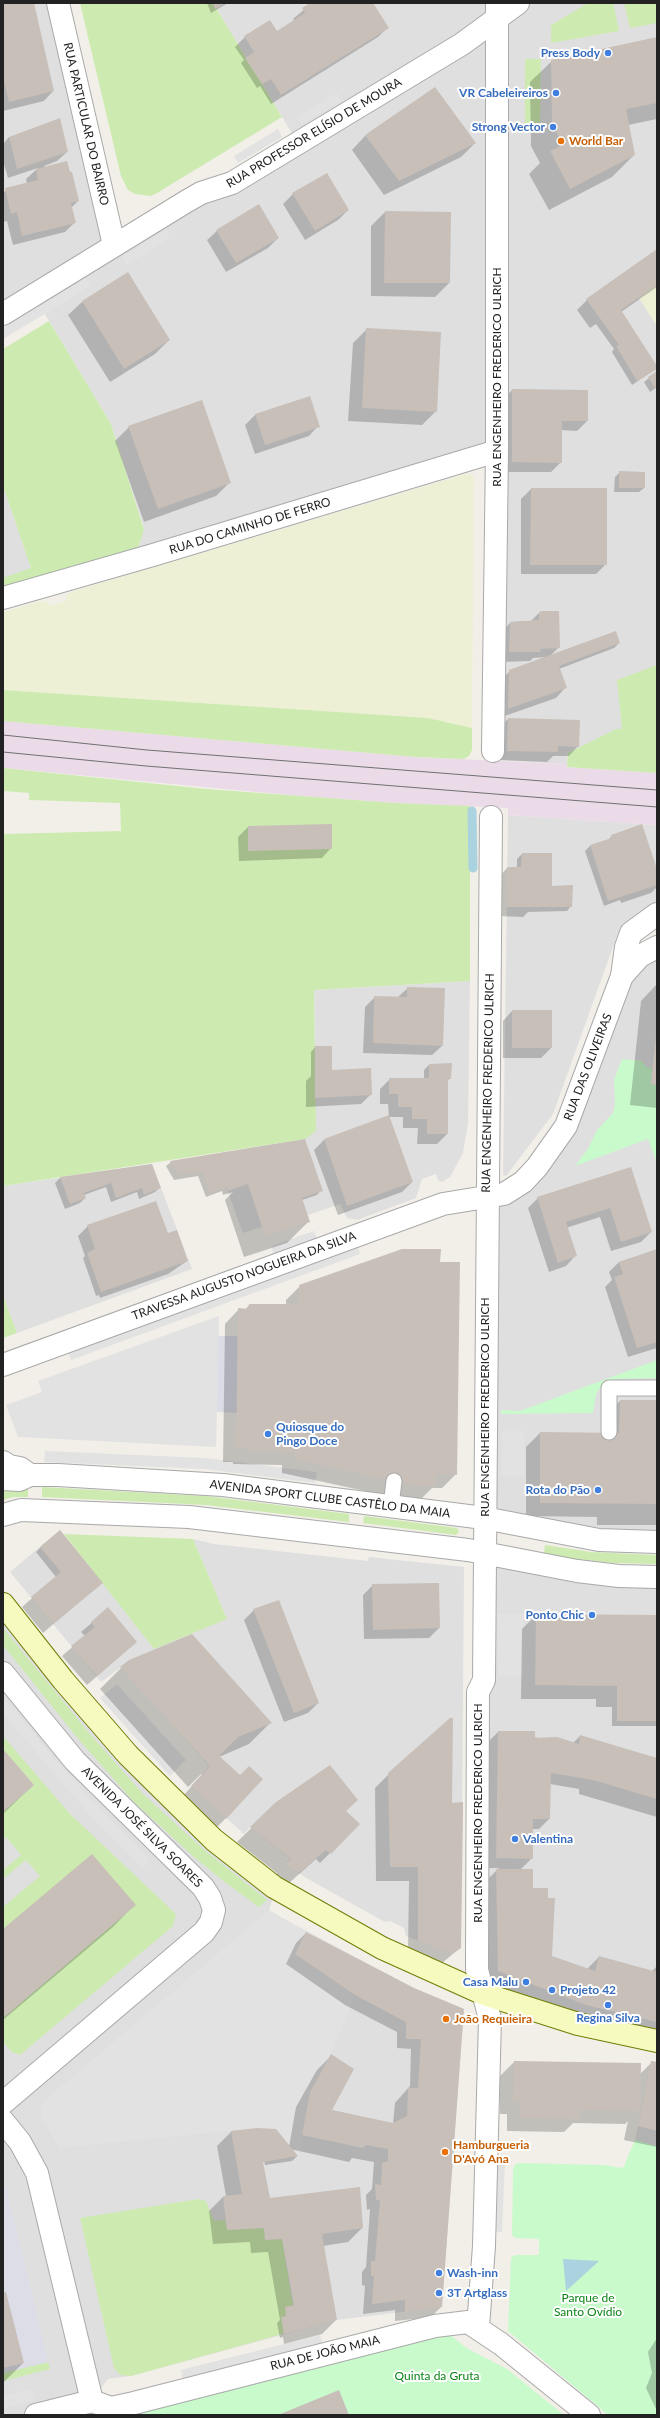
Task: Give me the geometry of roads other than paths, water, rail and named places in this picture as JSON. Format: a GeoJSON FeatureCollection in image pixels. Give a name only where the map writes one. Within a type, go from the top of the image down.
{"type":"FeatureCollection","features":[{"type":"Feature","properties":{"kind":"main road"},"geometry":{"type":"LineString","coordinates":[[3,1604],[63,1680],[128,1755],[209,1835],[243,1864],[299,1902],[382,1948],[484,1994],[578,2024],[657,2041]]}},
{"type":"Feature","properties":{"kind":"street","name":"RUA PARTICULAR DO BAIRRO"},"geometry":{"type":"LineString","coordinates":[[58,3],[114,245]]}},
{"type":"Feature","properties":{"kind":"street","name":"RUA PROFESSOR ELÍSIO DE MOURA"},"geometry":{"type":"LineString","coordinates":[[3,314],[192,197],[232,183],[462,44],[497,11],[518,3]]}},
{"type":"Feature","properties":{"kind":"street","name":"RUA ENGENHEIRO FREDERICO ULRICH"},"geometry":{"type":"LineString","coordinates":[[493,752],[497,451],[497,11]]}},
{"type":"Feature","properties":{"kind":"street","name":"RUA DO CAMINHO DE FERRO"},"geometry":{"type":"LineString","coordinates":[[3,598],[153,556],[497,451]]}},
{"type":"Feature","properties":{"kind":"street","name":"RUA ENGENHEIRO FREDERICO ULRICH"},"geometry":{"type":"LineString","coordinates":[[478,2327],[484,2246],[490,2019],[477,1969],[478,1692],[484,1680],[484,1518],[491,817]]}},
{"type":"Feature","properties":{"kind":"street","name":"RUA DAS OLIVEIRAS"},"geometry":{"type":"LineString","coordinates":[[487,1197],[504,1194],[523,1182],[537,1167],[566,1126],[622,976],[626,947],[631,933],[657,914]]}},
{"type":"Feature","properties":{"kind":"street"},"geometry":{"type":"LineString","coordinates":[[622,976],[640,956],[657,946]]}},
{"type":"Feature","properties":{"kind":"street","name":"TRAVESSA AUGUSTO NOGUEIRA DA SILVA"},"geometry":{"type":"LineString","coordinates":[[3,1365],[443,1204],[487,1197]]}},
{"type":"Feature","properties":{"kind":"street"},"geometry":{"type":"LineString","coordinates":[[3,1462],[9,1466],[20,1468],[30,1475]]}},
{"type":"Feature","properties":{"kind":"street","name":"AVENIDA SPORT CLUBE CASTÊLO DA MAIA"},"geometry":{"type":"LineString","coordinates":[[3,1479],[19,1480],[30,1475],[201,1483],[484,1518],[576,1537],[599,1540],[657,1542]]}},
{"type":"Feature","properties":{"kind":"street"},"geometry":{"type":"LineString","coordinates":[[3,1515],[21,1510],[189,1517],[485,1553],[577,1571],[619,1576],[657,1577]]}},
{"type":"Feature","properties":{"kind":"street","name":"AVENIDA JOSÉ SILVA SOARES"},"geometry":{"type":"LineString","coordinates":[[3,1673],[75,1761],[203,1887],[210,1898],[214,1910],[211,1922],[204,1932],[3,2103]]}},
{"type":"Feature","properties":{"kind":"street"},"geometry":{"type":"LineString","coordinates":[[3,2121],[20,2142],[37,2173],[92,2401],[36,2415]]}},
{"type":"Feature","properties":{"kind":"street","name":"RUA DE JOÃO MAIA"},"geometry":{"type":"LineString","coordinates":[[92,2401],[111,2408],[435,2326],[468,2322],[478,2327],[589,2415]]}},
{"type":"Feature","properties":{"kind":"lane"},"geometry":{"type":"LineString","coordinates":[[609,1432],[609,1388],[657,1388]]}},
{"type":"Feature","properties":{"kind":"lane"},"geometry":{"type":"LineString","coordinates":[[391,1506],[394,1481]]}},
{"type":"Feature","properties":{"kind":"water"},"geometry":{"type":"Polygon","coordinates":[[[563,2259],[599,2261],[566,2291],[563,2259]]]}},
{"type":"Feature","properties":{"kind":"waterway"},"geometry":{"type":"LineString","coordinates":[[472,811],[473,868]]}},
{"type":"Feature","properties":{"kind":"tram line"},"geometry":{"type":"LineString","coordinates":[[3,735],[147,750],[657,790]]}},
{"type":"Feature","properties":{"kind":"tram line"},"geometry":{"type":"LineString","coordinates":[[3,752],[146,766],[657,807]]}},
{"type":"Feature","properties":{"kind":"place","name":"Press Body"},"geometry":{"type":"Point","coordinates":[608,53]}},
{"type":"Feature","properties":{"kind":"place","name":"VR Cabeleireiros"},"geometry":{"type":"Point","coordinates":[556,93]}},
{"type":"Feature","properties":{"kind":"place","name":"Strong Vector"},"geometry":{"type":"Point","coordinates":[553,127]}},
{"type":"Feature","properties":{"kind":"place","name":"World Bar"},"geometry":{"type":"Point","coordinates":[561,141]}},
{"type":"Feature","properties":{"kind":"place","name":"Quiosque do Pingo Doce"},"geometry":{"type":"Point","coordinates":[268,1434]}},
{"type":"Feature","properties":{"kind":"place","name":"Rota do Pão"},"geometry":{"type":"Point","coordinates":[598,1490]}},
{"type":"Feature","properties":{"kind":"place","name":"Ponto Chic"},"geometry":{"type":"Point","coordinates":[592,1615]}},
{"type":"Feature","properties":{"kind":"place","name":"Valentina"},"geometry":{"type":"Point","coordinates":[515,1839]}},
{"type":"Feature","properties":{"kind":"place","name":"Casa Malu"},"geometry":{"type":"Point","coordinates":[526,1982]}},
{"type":"Feature","properties":{"kind":"place","name":"Projeto 42"},"geometry":{"type":"Point","coordinates":[552,1990]}},
{"type":"Feature","properties":{"kind":"place","name":"Regina Silva"},"geometry":{"type":"Point","coordinates":[608,2005]}},
{"type":"Feature","properties":{"kind":"place","name":"João Requieira"},"geometry":{"type":"Point","coordinates":[446,2019]}},
{"type":"Feature","properties":{"kind":"place","name":"Hamburgueria D'Avó Ana"},"geometry":{"type":"Point","coordinates":[445,2152]}},
{"type":"Feature","properties":{"kind":"place","name":"Wash-inn"},"geometry":{"type":"Point","coordinates":[439,2273]}},
{"type":"Feature","properties":{"kind":"place","name":"3T Artglass"},"geometry":{"type":"Point","coordinates":[439,2293]}},
{"type":"Feature","properties":{"kind":"park label","name":"Parque de Santo Ovídio"},"geometry":{"type":"Point","coordinates":[588,2305]}},
{"type":"Feature","properties":{"kind":"park label","name":"Quinta da Gruta"},"geometry":{"type":"Point","coordinates":[437,2376]}}]}
